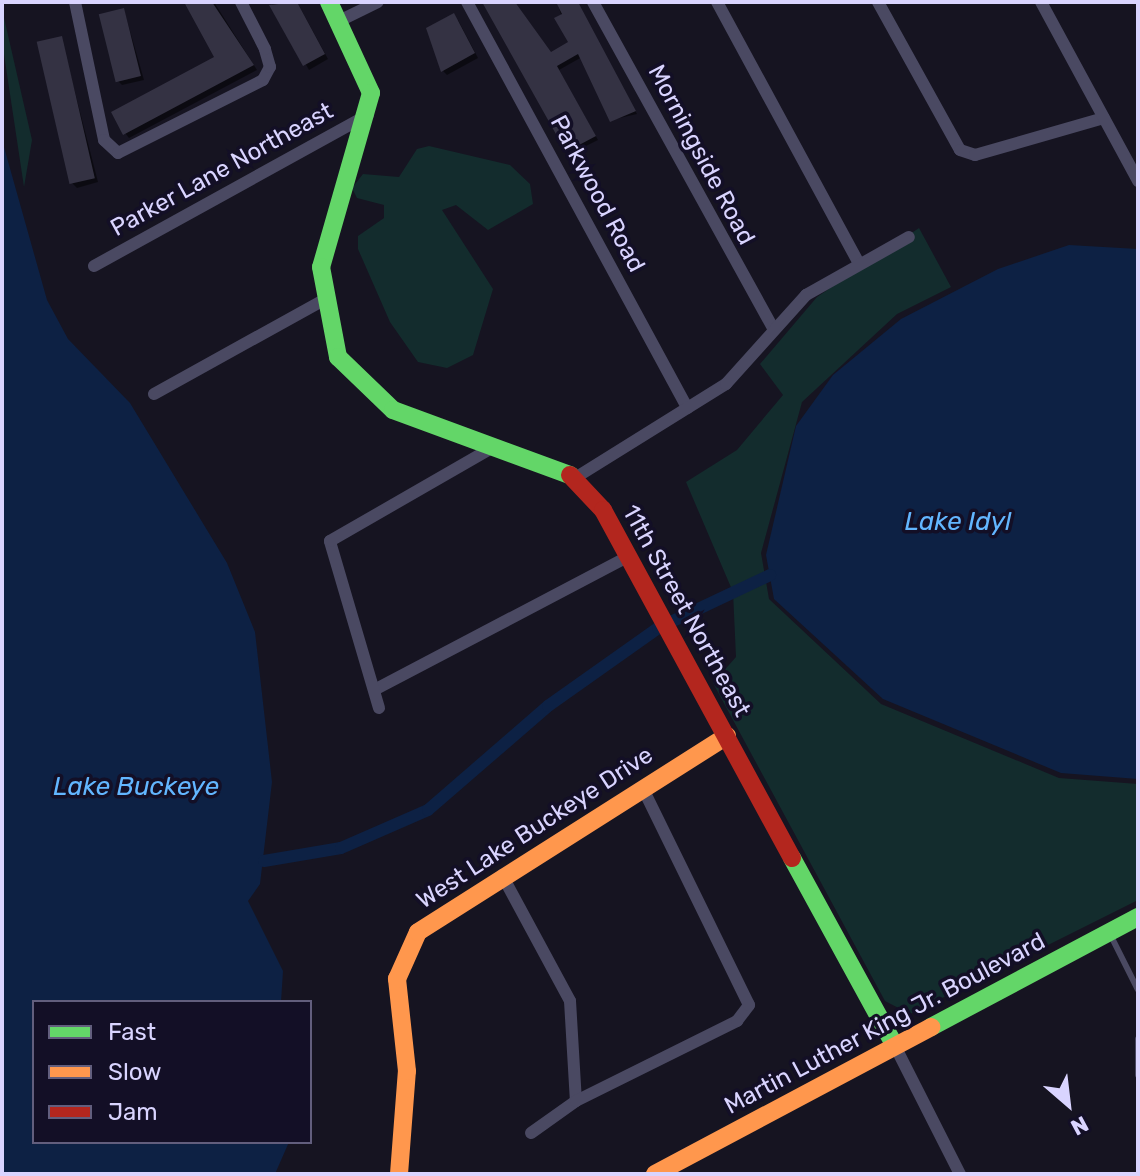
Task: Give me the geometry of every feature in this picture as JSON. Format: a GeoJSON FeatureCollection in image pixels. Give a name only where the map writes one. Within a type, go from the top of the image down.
{"type":"FeatureCollection","features":[{"type":"Feature","properties":{"kind":"street"},"geometry":{"type":"LineString","coordinates":[[75,2],[104,140],[118,153],[263,80],[268,58],[241,2]]}},
{"type":"Feature","properties":{"kind":"street"},"geometry":{"type":"LineString","coordinates":[[329,2],[367,79],[371,113],[321,267],[322,301],[338,357],[369,393],[404,415],[575,478],[726,384],[773,328],[806,295],[909,237]]}},
{"type":"Feature","properties":{"kind":"street"},"geometry":{"type":"LineString","coordinates":[[339,21],[378,2]]}},
{"type":"Feature","properties":{"kind":"street","name":"Parkwood Road"},"geometry":{"type":"LineString","coordinates":[[467,2],[687,408]]}},
{"type":"Feature","properties":{"kind":"street","name":"Morningside Road"},"geometry":{"type":"LineString","coordinates":[[593,2],[773,328]]}},
{"type":"Feature","properties":{"kind":"street"},"geometry":{"type":"LineString","coordinates":[[717,2],[859,264]]}},
{"type":"Feature","properties":{"kind":"street"},"geometry":{"type":"LineString","coordinates":[[878,2],[960,150],[975,155],[1104,118]]}},
{"type":"Feature","properties":{"kind":"street"},"geometry":{"type":"LineString","coordinates":[[1041,2],[1138,181]]}},
{"type":"Feature","properties":{"kind":"street","name":"Parker Lane Northeast"},"geometry":{"type":"LineString","coordinates":[[94,266],[371,113]]}},
{"type":"Feature","properties":{"kind":"street"},"geometry":{"type":"LineString","coordinates":[[154,394],[322,301]]}},
{"type":"Feature","properties":{"kind":"street"},"geometry":{"type":"LineString","coordinates":[[379,708],[376,689],[330,541],[495,446]]}},
{"type":"Feature","properties":{"kind":"street","name":"11th Street Northeast"},"geometry":{"type":"LineString","coordinates":[[575,478],[629,556],[895,1046],[960,1174]]}},
{"type":"Feature","properties":{"kind":"street"},"geometry":{"type":"LineString","coordinates":[[376,689],[629,556]]}},
{"type":"Feature","properties":{"kind":"street","name":"West Lake Buckeye Drive"},"geometry":{"type":"LineString","coordinates":[[399,1174],[407,1111],[397,992],[403,952],[432,919],[727,736]]}},
{"type":"Feature","properties":{"kind":"street"},"geometry":{"type":"LineString","coordinates":[[531,1133],[576,1101],[624,1083],[747,1009],[748,990],[642,787]]}},
{"type":"Feature","properties":{"kind":"street"},"geometry":{"type":"LineString","coordinates":[[502,875],[570,1001],[576,1101]]}},
{"type":"Feature","properties":{"kind":"street","name":"Martin Luther King Jr. Boulevard"},"geometry":{"type":"LineString","coordinates":[[655,1174],[1138,917]]}},
{"type":"Feature","properties":{"kind":"lane"},"geometry":{"type":"LineString","coordinates":[[1109,933],[1138,990]]}},
{"type":"Feature","properties":{"kind":"lane"},"geometry":{"type":"LineString","coordinates":[[1138,1039],[1138,1075]]}},
{"type":"Feature","properties":{"kind":"green space"},"geometry":{"type":"Polygon","coordinates":[[[2,9],[32,140],[24,187],[2,41],[2,9]]]}},
{"type":"Feature","properties":{"kind":"green space"},"geometry":{"type":"Polygon","coordinates":[[[429,146],[510,165],[530,184],[533,204],[488,230],[456,205],[442,210],[493,289],[473,355],[447,368],[418,362],[390,322],[358,249],[358,236],[384,218],[384,205],[357,198],[352,188],[363,174],[399,177],[417,149],[429,146]]]}},
{"type":"Feature","properties":{"kind":"green space"},"geometry":{"type":"Polygon","coordinates":[[[919,228],[951,287],[897,314],[802,402],[761,553],[769,599],[881,704],[1059,778],[1138,784],[1138,900],[910,1014],[885,1001],[713,683],[736,657],[733,592],[686,482],[737,450],[783,395],[760,364],[817,297],[919,228]]]}},
{"type":"Feature","properties":{"kind":"water","name":"Lake Buckeye"},"geometry":{"type":"Polygon","coordinates":[[[2,140],[47,300],[68,339],[130,403],[227,563],[255,632],[272,782],[260,884],[248,901],[283,971],[281,1000],[32,1000],[32,1144],[288,1144],[275,1174],[2,1174],[2,140]]]}},
{"type":"Feature","properties":{"kind":"water","name":"Lake Idyl"},"geometry":{"type":"Polygon","coordinates":[[[1069,245],[1138,249],[1138,779],[1061,773],[883,699],[774,599],[766,555],[796,426],[833,375],[901,319],[998,269],[1069,245]]]}},
{"type":"Feature","properties":{"kind":"building"},"geometry":{"type":"Polygon","coordinates":[[[184,2],[212,2],[254,65],[123,135],[111,112],[214,57],[184,2]]]}},
{"type":"Feature","properties":{"kind":"building"},"geometry":{"type":"Polygon","coordinates":[[[297,2],[325,54],[303,66],[269,5],[297,2]]]}},
{"type":"Feature","properties":{"kind":"building"},"geometry":{"type":"Polygon","coordinates":[[[482,2],[515,2],[551,52],[568,42],[554,18],[562,14],[556,2],[578,2],[636,111],[610,122],[578,54],[557,66],[596,136],[566,152],[482,2]]]}},
{"type":"Feature","properties":{"kind":"building"},"geometry":{"type":"Polygon","coordinates":[[[124,8],[141,76],[116,82],[99,14],[124,8]]]}},
{"type":"Feature","properties":{"kind":"building"},"geometry":{"type":"Polygon","coordinates":[[[454,13],[475,53],[441,72],[426,28],[454,13]]]}},
{"type":"Feature","properties":{"kind":"building"},"geometry":{"type":"Polygon","coordinates":[[[62,36],[95,178],[70,184],[37,42],[62,36]]]}},
{"type":"Feature","properties":{"kind":"waterway"},"geometry":{"type":"LineString","coordinates":[[264,861],[341,848],[428,810],[548,706],[658,628],[770,575]]}},
{"type":"Feature","properties":{"kind":"traffic: fast"},"geometry":{"type":"LineString","coordinates":[[329,2],[371,93],[321,267],[338,357],[393,410],[570,475]]}},
{"type":"Feature","properties":{"kind":"traffic: fast"},"geometry":{"type":"LineString","coordinates":[[792,858],[895,1046]]}},
{"type":"Feature","properties":{"kind":"traffic: fast"},"geometry":{"type":"LineString","coordinates":[[931,1027],[1138,917]]}},
{"type":"Feature","properties":{"kind":"traffic: slow"},"geometry":{"type":"LineString","coordinates":[[399,1174],[407,1071],[397,979],[418,932],[727,736]]}},
{"type":"Feature","properties":{"kind":"traffic: slow"},"geometry":{"type":"LineString","coordinates":[[655,1174],[931,1027]]}},
{"type":"Feature","properties":{"kind":"traffic: jam"},"geometry":{"type":"LineString","coordinates":[[570,475],[603,510],[792,858]]}}]}
